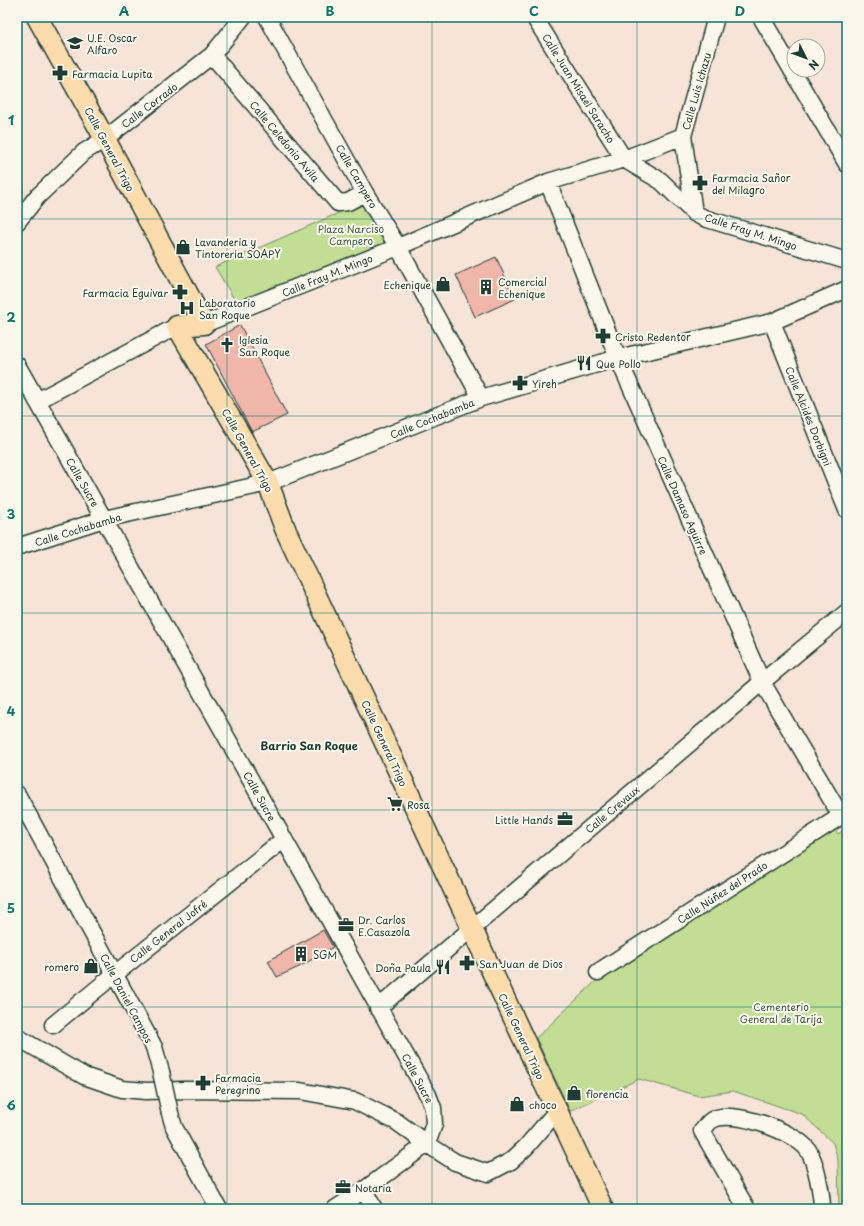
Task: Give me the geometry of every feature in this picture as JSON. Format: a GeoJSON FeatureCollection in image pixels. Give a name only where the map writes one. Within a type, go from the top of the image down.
{"type":"FeatureCollection","features":[{"type":"Feature","properties":{"kind":"main road","name":"Calle General Trigo"},"geometry":{"type":"LineString","coordinates":[[37,17],[105,139],[204,324]]}},
{"type":"Feature","properties":{"kind":"main road","name":"Calle Fray M. Mingo"},"geometry":{"type":"LineString","coordinates":[[177,326],[204,324]]}},
{"type":"Feature","properties":{"kind":"main road","name":"Calle General Trigo"},"geometry":{"type":"LineString","coordinates":[[177,326],[268,483],[286,531],[604,1209]]}},
{"type":"Feature","properties":{"kind":"street","name":"Calle Corrado"},"geometry":{"type":"LineString","coordinates":[[17,222],[37,197],[84,152],[105,139],[212,56],[243,17]]}},
{"type":"Feature","properties":{"kind":"street","name":"Calle Campero"},"geometry":{"type":"LineString","coordinates":[[267,17],[365,193],[398,247],[481,398]]}},
{"type":"Feature","properties":{"kind":"street","name":"Calle Juan Misael Saracho"},"geometry":{"type":"LineString","coordinates":[[534,17],[624,158]]}},
{"type":"Feature","properties":{"kind":"street","name":"Calle Luis Ichazu"},"geometry":{"type":"LineString","coordinates":[[694,212],[683,136],[716,17]]}},
{"type":"Feature","properties":{"kind":"street"},"geometry":{"type":"LineString","coordinates":[[761,17],[847,164]]}},
{"type":"Feature","properties":{"kind":"street","name":"Calle Celedonio Avila"},"geometry":{"type":"LineString","coordinates":[[212,56],[338,203],[348,202],[365,193]]}},
{"type":"Feature","properties":{"kind":"street","name":"Calle Fray M. Mingo"},"geometry":{"type":"LineString","coordinates":[[204,324],[398,247],[548,182],[624,158],[683,136]]}},
{"type":"Feature","properties":{"kind":"street","name":"Calle Fray M. Mingo"},"geometry":{"type":"LineString","coordinates":[[624,158],[661,181],[694,212],[704,218],[847,261]]}},
{"type":"Feature","properties":{"kind":"street","name":"Calle Damaso Aguirre"},"geometry":{"type":"LineString","coordinates":[[548,182],[618,358],[762,682],[844,814]]}},
{"type":"Feature","properties":{"kind":"street","name":"Calle Cochabamba"},"geometry":{"type":"LineString","coordinates":[[17,548],[104,519],[268,483],[481,398],[618,358],[772,322],[847,289]]}},
{"type":"Feature","properties":{"kind":"street","name":"Calle Alcides Dorbigni"},"geometry":{"type":"LineString","coordinates":[[772,322],[847,510]]}},
{"type":"Feature","properties":{"kind":"street","name":"Calle Fray M. Mingo"},"geometry":{"type":"LineString","coordinates":[[38,401],[177,326]]}},
{"type":"Feature","properties":{"kind":"street","name":"Calle Sucre"},"geometry":{"type":"LineString","coordinates":[[17,365],[276,824],[283,840],[428,1094],[433,1108],[434,1124],[427,1144]]}},
{"type":"Feature","properties":{"kind":"street","name":"Calle Crevaux"},"geometry":{"type":"LineString","coordinates":[[378,1008],[762,682],[847,612]]}},
{"type":"Feature","properties":{"kind":"street","name":"Calle Daniel Campos"},"geometry":{"type":"LineString","coordinates":[[17,794],[154,1047],[174,1127],[218,1209]]}},
{"type":"Feature","properties":{"kind":"street","name":"Calle Núñez del Prado"},"geometry":{"type":"LineString","coordinates":[[598,972],[844,814]]}},
{"type":"Feature","properties":{"kind":"street","name":"Calle General Jofré"},"geometry":{"type":"LineString","coordinates":[[53,1025],[114,974],[283,840]]}},
{"type":"Feature","properties":{"kind":"street"},"geometry":{"type":"LineString","coordinates":[[17,1037],[84,1076],[122,1089],[146,1091],[300,1091],[355,1101],[397,1122],[455,1162],[488,1173],[511,1160],[526,1147],[557,1110]]}},
{"type":"Feature","properties":{"kind":"street"},"geometry":{"type":"LineString","coordinates":[[747,1209],[702,1131],[711,1120],[722,1117],[746,1118],[762,1123],[792,1137],[807,1148],[814,1159],[822,1209]]}},
{"type":"Feature","properties":{"kind":"street"},"geometry":{"type":"LineString","coordinates":[[335,1209],[364,1190],[427,1144]]}},
{"type":"Feature","properties":{"kind":"street"},"geometry":{"type":"LineString","coordinates":[[364,1190],[374,1209]]}},
{"type":"Feature","properties":{"kind":"shaded area"},"geometry":{"type":"Polygon","coordinates":[[[17,179],[28,194],[17,206],[17,179]]]}},
{"type":"Feature","properties":{"kind":"green space","name":"Plaza Narciso Campero"},"geometry":{"type":"Polygon","coordinates":[[[366,201],[386,247],[237,304],[215,267],[366,201]]]}},
{"type":"Feature","properties":{"kind":"green space","name":"Cementerio General de Tarija"},"geometry":{"type":"Polygon","coordinates":[[[833,827],[838,834],[847,828],[847,1209],[839,1209],[838,1160],[833,1143],[802,1114],[733,1091],[699,1096],[639,1079],[570,1111],[536,1038],[598,979],[833,827]]]}},
{"type":"Feature","properties":{"kind":"building","name":"Comercial Echenique"},"geometry":{"type":"Polygon","coordinates":[[[496,257],[515,299],[475,317],[456,275],[496,257]]]}},
{"type":"Feature","properties":{"kind":"building"},"geometry":{"type":"Polygon","coordinates":[[[240,325],[287,415],[252,432],[206,344],[240,325]]]}},
{"type":"Feature","properties":{"kind":"building","name":"SGM"},"geometry":{"type":"Polygon","coordinates":[[[323,930],[333,947],[299,967],[277,977],[268,961],[323,930]]]}},
{"type":"Feature","properties":{"kind":"place","name":"U.E. Oscar Alfaro"},"geometry":{"type":"Point","coordinates":[75,43]}},
{"type":"Feature","properties":{"kind":"place","name":"Farmacia Lupita"},"geometry":{"type":"Point","coordinates":[60,73]}},
{"type":"Feature","properties":{"kind":"place","name":"Farmacia Sañor del Milagro"},"geometry":{"type":"Point","coordinates":[700,183]}},
{"type":"Feature","properties":{"kind":"place","name":"Lavanderia y Tintoreria SOAPY"},"geometry":{"type":"Point","coordinates":[183,247]}},
{"type":"Feature","properties":{"kind":"place","name":"Echenique"},"geometry":{"type":"Point","coordinates":[443,284]}},
{"type":"Feature","properties":{"kind":"place","name":"Comercial Echenique"},"geometry":{"type":"Point","coordinates":[486,287]}},
{"type":"Feature","properties":{"kind":"place","name":"Farmacia Eguivar"},"geometry":{"type":"Point","coordinates":[180,292]}},
{"type":"Feature","properties":{"kind":"place","name":"Laboratorio San Roque"},"geometry":{"type":"Point","coordinates":[187,308]}},
{"type":"Feature","properties":{"kind":"place","name":"Cristo Redentor"},"geometry":{"type":"Point","coordinates":[603,336]}},
{"type":"Feature","properties":{"kind":"place","name":"Iglesia San Roque"},"geometry":{"type":"Point","coordinates":[227,345]}},
{"type":"Feature","properties":{"kind":"place","name":"Que Pollo"},"geometry":{"type":"Point","coordinates":[584,363]}},
{"type":"Feature","properties":{"kind":"place","name":"Yireh"},"geometry":{"type":"Point","coordinates":[520,383]}},
{"type":"Feature","properties":{"kind":"place","name":"Rosa"},"geometry":{"type":"Point","coordinates":[395,804]}},
{"type":"Feature","properties":{"kind":"place","name":"Little Hands"},"geometry":{"type":"Point","coordinates":[565,819]}},
{"type":"Feature","properties":{"kind":"place","name":"Dr. Carlos E.Casazola"},"geometry":{"type":"Point","coordinates":[346,925]}},
{"type":"Feature","properties":{"kind":"place","name":"SGM"},"geometry":{"type":"Point","coordinates":[301,954]}},
{"type":"Feature","properties":{"kind":"place","name":"San Juan de Dios"},"geometry":{"type":"Point","coordinates":[467,963]}},
{"type":"Feature","properties":{"kind":"place","name":"romero"},"geometry":{"type":"Point","coordinates":[91,966]}},
{"type":"Feature","properties":{"kind":"place","name":"Doña Paula"},"geometry":{"type":"Point","coordinates":[443,967]}},
{"type":"Feature","properties":{"kind":"place","name":"Farmacia Peregrino"},"geometry":{"type":"Point","coordinates":[203,1083]}},
{"type":"Feature","properties":{"kind":"place","name":"florencia"},"geometry":{"type":"Point","coordinates":[574,1093]}},
{"type":"Feature","properties":{"kind":"place","name":"choco"},"geometry":{"type":"Point","coordinates":[517,1104]}},
{"type":"Feature","properties":{"kind":"place","name":"Notaria"},"geometry":{"type":"Point","coordinates":[343,1187]}},
{"type":"Feature","properties":{"kind":"district","name":"Barrio San Roque"},"geometry":{"type":"Point","coordinates":[309,745]}}]}
